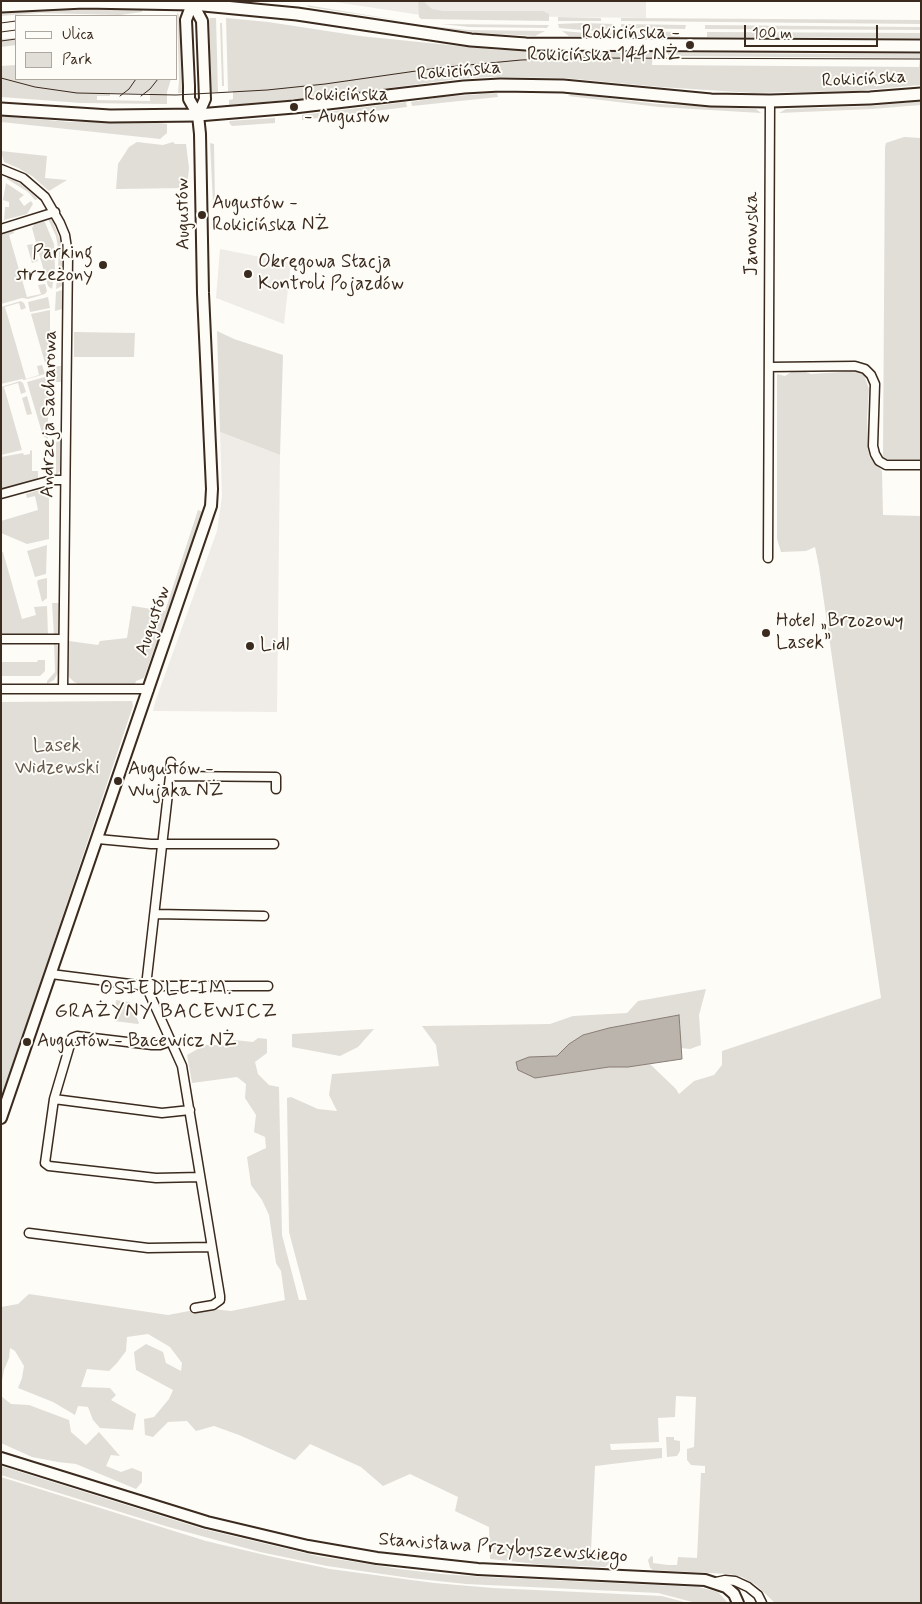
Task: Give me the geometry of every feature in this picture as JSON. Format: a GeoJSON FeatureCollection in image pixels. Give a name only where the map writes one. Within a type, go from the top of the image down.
{"type":"FeatureCollection","features":[{"type":"Feature","properties":{"kind":"main road","name":"Rokicińska"},"geometry":{"type":"LineString","coordinates":[[1,6],[84,2],[193,3],[271,11],[498,42],[921,46]]}},
{"type":"Feature","properties":{"kind":"main road","name":"Rokicińska"},"geometry":{"type":"LineString","coordinates":[[1,108],[110,116],[198,115],[294,108],[464,87],[500,85],[572,87],[711,100],[770,101],[870,98],[921,94]]}},
{"type":"Feature","properties":{"kind":"street","name":"Augustów"},"geometry":{"type":"LineString","coordinates":[[193,3],[186,20],[189,100],[198,115]]}},
{"type":"Feature","properties":{"kind":"street","name":"Augustów"},"geometry":{"type":"LineString","coordinates":[[1,1118],[207,521],[212,498],[203,293],[198,115],[205,99],[202,21],[193,3]]}},
{"type":"Feature","properties":{"kind":"street","name":"Janowska"},"geometry":{"type":"LineString","coordinates":[[768,558],[770,101]]}},
{"type":"Feature","properties":{"kind":"street","name":"Andrzeja Sacharowa"},"geometry":{"type":"LineString","coordinates":[[1,169],[23,178],[45,197],[55,212],[65,235],[68,255],[63,689]]}},
{"type":"Feature","properties":{"kind":"street"},"geometry":{"type":"LineString","coordinates":[[1,229],[55,212]]}},
{"type":"Feature","properties":{"kind":"street"},"geometry":{"type":"LineString","coordinates":[[770,367],[855,366],[865,369],[871,375],[875,384],[873,446],[879,461],[898,466],[921,465]]}},
{"type":"Feature","properties":{"kind":"street"},"geometry":{"type":"LineString","coordinates":[[1,494],[52,480],[65,480]]}},
{"type":"Feature","properties":{"kind":"street"},"geometry":{"type":"LineString","coordinates":[[1,639],[63,639]]}},
{"type":"Feature","properties":{"kind":"street"},"geometry":{"type":"LineString","coordinates":[[1,689],[149,689]]}},
{"type":"Feature","properties":{"kind":"street"},"geometry":{"type":"LineString","coordinates":[[171,762],[146,986],[182,1066],[220,1300],[213,1306],[195,1308]]}},
{"type":"Feature","properties":{"kind":"street"},"geometry":{"type":"LineString","coordinates":[[170,776],[276,777],[276,789]]}},
{"type":"Feature","properties":{"kind":"street"},"geometry":{"type":"LineString","coordinates":[[98,839],[152,844],[274,844]]}},
{"type":"Feature","properties":{"kind":"street"},"geometry":{"type":"LineString","coordinates":[[155,914],[264,916]]}},
{"type":"Feature","properties":{"kind":"street"},"geometry":{"type":"LineString","coordinates":[[51,974],[146,986],[268,986]]}},
{"type":"Feature","properties":{"kind":"street"},"geometry":{"type":"LineString","coordinates":[[171,1041],[160,1045],[152,1045],[78,1036],[72,1038],[54,1099],[45,1163],[46,1165],[156,1178],[200,1177]]}},
{"type":"Feature","properties":{"kind":"street"},"geometry":{"type":"LineString","coordinates":[[54,1099],[162,1113],[190,1110]]}},
{"type":"Feature","properties":{"kind":"street"},"geometry":{"type":"LineString","coordinates":[[29,1233],[148,1248],[211,1247]]}},
{"type":"Feature","properties":{"kind":"street","name":"Stanisława Przybyszewskiego"},"geometry":{"type":"LineString","coordinates":[[1,1458],[207,1522],[336,1552],[427,1565],[478,1569],[716,1582],[725,1580],[735,1581],[748,1587],[758,1595],[762,1603]]}},
{"type":"Feature","properties":{"kind":"street"},"geometry":{"type":"LineString","coordinates":[[716,1582],[730,1590],[738,1603]]}},
{"type":"Feature","properties":{"kind":"shaded area"},"geometry":{"type":"Polygon","coordinates":[[[328,1],[646,1],[646,18],[421,15],[328,1]]]}},
{"type":"Feature","properties":{"kind":"shaded area"},"geometry":{"type":"Polygon","coordinates":[[[220,249],[291,263],[284,324],[216,298],[220,249]]]}},
{"type":"Feature","properties":{"kind":"shaded area"},"geometry":{"type":"Polygon","coordinates":[[[220,432],[280,455],[277,712],[153,711],[217,531],[222,496],[220,432]]]}},
{"type":"Feature","properties":{"kind":"shaded area"},"geometry":{"type":"Polygon","coordinates":[[[679,1015],[682,1059],[535,1078],[518,1070],[516,1062],[529,1057],[557,1056],[569,1044],[583,1035],[609,1028],[679,1015]]]}},
{"type":"Feature","properties":{"kind":"green space"},"geometry":{"type":"Polygon","coordinates":[[[418,1],[423,1],[432,9],[443,11],[543,11],[549,14],[549,21],[421,19],[419,17],[418,1]]]}},
{"type":"Feature","properties":{"kind":"green space"},"geometry":{"type":"Polygon","coordinates":[[[306,5],[379,17],[410,22],[309,7],[306,5]]]}},
{"type":"Feature","properties":{"kind":"green space"},"geometry":{"type":"Polygon","coordinates":[[[77,9],[142,10],[142,12],[120,15],[40,13],[1,16],[1,12],[77,9]]]}},
{"type":"Feature","properties":{"kind":"green space"},"geometry":{"type":"Polygon","coordinates":[[[177,12],[179,15],[182,93],[178,93],[177,12]]]}},
{"type":"Feature","properties":{"kind":"green space"},"geometry":{"type":"Polygon","coordinates":[[[558,17],[601,18],[601,21],[558,21],[558,17]]]}},
{"type":"Feature","properties":{"kind":"green space"},"geometry":{"type":"Polygon","coordinates":[[[210,18],[216,18],[218,92],[211,92],[210,18]]]}},
{"type":"Feature","properties":{"kind":"green space"},"geometry":{"type":"Polygon","coordinates":[[[226,18],[268,22],[360,36],[498,50],[653,52],[652,65],[919,67],[920,58],[668,56],[668,53],[921,54],[921,85],[853,91],[753,93],[564,78],[489,77],[458,79],[312,98],[229,105],[229,100],[233,99],[233,91],[228,91],[226,18]]]}},
{"type":"Feature","properties":{"kind":"green space"},"geometry":{"type":"Polygon","coordinates":[[[621,18],[921,20],[921,24],[621,21],[621,18]]]}},
{"type":"Feature","properties":{"kind":"green space"},"geometry":{"type":"Polygon","coordinates":[[[220,23],[222,23],[224,86],[222,86],[220,23]]]}},
{"type":"Feature","properties":{"kind":"green space"},"geometry":{"type":"Polygon","coordinates":[[[441,24],[549,25],[547,28],[469,27],[441,24]]]}},
{"type":"Feature","properties":{"kind":"green space"},"geometry":{"type":"Polygon","coordinates":[[[558,24],[614,24],[614,28],[593,31],[559,28],[558,24]]]}},
{"type":"Feature","properties":{"kind":"green space"},"geometry":{"type":"Polygon","coordinates":[[[621,24],[686,25],[685,29],[621,28],[621,24]]]}},
{"type":"Feature","properties":{"kind":"green space"},"geometry":{"type":"Polygon","coordinates":[[[421,25],[468,30],[545,31],[535,36],[477,33],[421,25]]]}},
{"type":"Feature","properties":{"kind":"green space"},"geometry":{"type":"Polygon","coordinates":[[[705,25],[921,27],[921,30],[705,29],[705,25]]]}},
{"type":"Feature","properties":{"kind":"green space"},"geometry":{"type":"Polygon","coordinates":[[[562,31],[598,34],[615,31],[610,36],[569,36],[562,31]]]}},
{"type":"Feature","properties":{"kind":"green space"},"geometry":{"type":"Polygon","coordinates":[[[621,31],[680,32],[680,37],[625,36],[621,31]]]}},
{"type":"Feature","properties":{"kind":"green space"},"geometry":{"type":"Polygon","coordinates":[[[707,32],[921,33],[921,38],[707,37],[707,32]]]}},
{"type":"Feature","properties":{"kind":"green space"},"geometry":{"type":"Polygon","coordinates":[[[15,38],[15,45],[1,47],[1,39],[15,38]]]}},
{"type":"Feature","properties":{"kind":"green space"},"geometry":{"type":"Polygon","coordinates":[[[15,65],[15,80],[171,80],[167,92],[167,104],[81,103],[1,97],[1,66],[15,65]],[[110,93],[110,96],[97,96],[97,100],[150,101],[150,93],[110,93]]]}},
{"type":"Feature","properties":{"kind":"green space"},"geometry":{"type":"Polygon","coordinates":[[[497,93],[498,97],[412,106],[411,102],[441,97],[497,93]]]}},
{"type":"Feature","properties":{"kind":"green space"},"geometry":{"type":"Polygon","coordinates":[[[571,94],[658,104],[756,109],[761,113],[659,107],[568,96],[571,94]]]}},
{"type":"Feature","properties":{"kind":"green space"},"geometry":{"type":"Polygon","coordinates":[[[921,101],[921,105],[779,113],[786,109],[872,106],[921,101]]]}},
{"type":"Feature","properties":{"kind":"green space"},"geometry":{"type":"Polygon","coordinates":[[[406,102],[407,107],[302,120],[302,115],[406,102]]]}},
{"type":"Feature","properties":{"kind":"green space"},"geometry":{"type":"Polygon","coordinates":[[[1,116],[70,122],[160,123],[167,124],[167,133],[160,139],[1,122],[1,116]]]}},
{"type":"Feature","properties":{"kind":"green space"},"geometry":{"type":"Polygon","coordinates":[[[275,118],[275,123],[232,126],[229,121],[275,118]]]}},
{"type":"Feature","properties":{"kind":"green space"},"geometry":{"type":"Polygon","coordinates":[[[904,137],[921,138],[921,459],[883,459],[885,147],[886,143],[904,137]]]}},
{"type":"Feature","properties":{"kind":"green space"},"geometry":{"type":"Polygon","coordinates":[[[137,142],[163,145],[173,142],[175,144],[186,144],[189,168],[187,188],[116,189],[118,164],[129,147],[137,142]]]}},
{"type":"Feature","properties":{"kind":"green space"},"geometry":{"type":"Polygon","coordinates":[[[210,143],[214,144],[215,203],[213,203],[210,143]]]}},
{"type":"Feature","properties":{"kind":"green space"},"geometry":{"type":"Polygon","coordinates":[[[1,151],[47,156],[45,178],[67,180],[49,191],[32,176],[4,162],[1,151]]]}},
{"type":"Feature","properties":{"kind":"green space"},"geometry":{"type":"Polygon","coordinates":[[[8,176],[21,184],[38,199],[35,200],[28,192],[7,179],[8,176]]]}},
{"type":"Feature","properties":{"kind":"green space"},"geometry":{"type":"Polygon","coordinates":[[[6,183],[24,195],[19,199],[24,206],[31,201],[33,204],[27,214],[4,220],[5,207],[9,207],[9,202],[3,200],[6,183]]]}},
{"type":"Feature","properties":{"kind":"green space"},"geometry":{"type":"Polygon","coordinates":[[[50,218],[60,240],[62,257],[62,286],[56,289],[59,254],[56,236],[48,219],[50,218]]]}},
{"type":"Feature","properties":{"kind":"green space"},"geometry":{"type":"Polygon","coordinates":[[[44,220],[54,244],[55,269],[52,289],[48,286],[32,228],[35,223],[44,220]]]}},
{"type":"Feature","properties":{"kind":"green space"},"geometry":{"type":"Polygon","coordinates":[[[13,229],[14,233],[9,235],[27,297],[41,294],[38,285],[45,284],[47,291],[45,294],[28,299],[22,298],[1,304],[1,232],[13,229]]]}},
{"type":"Feature","properties":{"kind":"green space"},"geometry":{"type":"Polygon","coordinates":[[[33,244],[38,261],[32,263],[27,245],[33,244]]]}},
{"type":"Feature","properties":{"kind":"green space"},"geometry":{"type":"Polygon","coordinates":[[[62,290],[62,309],[55,311],[56,292],[62,290]]]}},
{"type":"Feature","properties":{"kind":"green space"},"geometry":{"type":"Polygon","coordinates":[[[48,297],[50,308],[30,312],[28,302],[48,297]]]}},
{"type":"Feature","properties":{"kind":"green space"},"geometry":{"type":"Polygon","coordinates":[[[21,301],[26,308],[21,310],[19,303],[5,307],[26,379],[39,375],[37,366],[42,365],[45,374],[24,380],[1,384],[1,307],[21,301]]]}},
{"type":"Feature","properties":{"kind":"green space"},"geometry":{"type":"Polygon","coordinates":[[[50,310],[49,364],[45,363],[31,314],[50,310]]]}},
{"type":"Feature","properties":{"kind":"green space"},"geometry":{"type":"Polygon","coordinates":[[[217,331],[234,339],[283,355],[280,455],[220,432],[217,331]]]}},
{"type":"Feature","properties":{"kind":"green space"},"geometry":{"type":"Polygon","coordinates":[[[74,332],[135,333],[134,357],[74,357],[74,332]]]}},
{"type":"Feature","properties":{"kind":"green space"},"geometry":{"type":"Polygon","coordinates":[[[54,366],[61,366],[61,382],[53,382],[54,366]]]}},
{"type":"Feature","properties":{"kind":"green space"},"geometry":{"type":"Polygon","coordinates":[[[856,371],[864,375],[869,389],[867,418],[869,456],[882,471],[883,515],[921,516],[921,1603],[775,1603],[756,1585],[742,1577],[729,1574],[653,1570],[650,1568],[648,1560],[651,1556],[653,1557],[653,1563],[668,1565],[677,1565],[678,1557],[697,1558],[701,1473],[705,1473],[705,1466],[691,1465],[687,1460],[687,1449],[694,1447],[696,1397],[676,1396],[675,1417],[658,1418],[659,1442],[610,1444],[611,1450],[662,1448],[662,1458],[595,1466],[591,1551],[597,1551],[598,1556],[604,1556],[604,1552],[609,1553],[609,1564],[605,1567],[546,1565],[490,1559],[489,1527],[455,1511],[458,1497],[410,1474],[383,1486],[361,1467],[310,1444],[295,1460],[214,1426],[196,1431],[187,1421],[168,1422],[153,1437],[145,1435],[144,1419],[154,1417],[169,1399],[173,1390],[136,1370],[134,1352],[146,1344],[163,1352],[166,1363],[181,1371],[182,1363],[170,1347],[148,1334],[127,1337],[126,1351],[117,1363],[109,1371],[87,1369],[81,1387],[110,1388],[116,1395],[111,1400],[136,1414],[133,1430],[100,1428],[93,1420],[88,1407],[78,1406],[75,1415],[53,1402],[18,1388],[24,1366],[15,1351],[10,1348],[1,1387],[1,1307],[18,1304],[29,1294],[168,1315],[205,1308],[231,1311],[285,1300],[281,1271],[276,1263],[269,1215],[262,1200],[251,1185],[247,1157],[266,1148],[265,1137],[254,1132],[256,1115],[245,1098],[246,1084],[237,1077],[192,1083],[187,1055],[205,1045],[227,1045],[234,1040],[253,1042],[258,1038],[267,1039],[267,1053],[255,1062],[258,1074],[269,1085],[279,1087],[282,1235],[299,1300],[307,1300],[289,1232],[287,1098],[291,1097],[318,1109],[337,1111],[329,1095],[332,1074],[439,1066],[436,1045],[422,1026],[550,1024],[573,1016],[627,1013],[638,1001],[706,989],[699,1015],[701,1045],[690,1049],[681,1048],[679,1016],[609,1028],[583,1035],[569,1044],[557,1056],[529,1057],[535,1078],[609,1067],[650,1064],[679,1094],[694,1081],[714,1075],[722,1065],[722,1051],[881,998],[815,547],[806,551],[781,552],[777,539],[777,374],[785,376],[791,372],[811,374],[856,371]]]}},
{"type":"Feature","properties":{"kind":"green space"},"geometry":{"type":"Polygon","coordinates":[[[48,376],[48,439],[43,436],[27,382],[48,376]]]}},
{"type":"Feature","properties":{"kind":"green space"},"geometry":{"type":"Polygon","coordinates":[[[20,381],[23,383],[26,392],[21,394],[18,383],[4,387],[22,450],[1,455],[1,387],[20,381]]]}},
{"type":"Feature","properties":{"kind":"green space"},"geometry":{"type":"Polygon","coordinates":[[[27,396],[32,414],[27,415],[22,398],[27,396]]]}},
{"type":"Feature","properties":{"kind":"green space"},"geometry":{"type":"Polygon","coordinates":[[[60,441],[60,471],[56,476],[56,442],[60,441]]]}},
{"type":"Feature","properties":{"kind":"green space"},"geometry":{"type":"Polygon","coordinates":[[[32,450],[32,471],[38,471],[38,480],[2,490],[1,457],[23,453],[24,455],[30,454],[32,450]]]}},
{"type":"Feature","properties":{"kind":"green space"},"geometry":{"type":"Polygon","coordinates":[[[49,487],[49,539],[27,544],[1,533],[1,521],[38,510],[35,496],[27,498],[26,494],[49,487]]]}},
{"type":"Feature","properties":{"kind":"green space"},"geometry":{"type":"Polygon","coordinates":[[[198,510],[203,512],[144,678],[136,681],[135,684],[78,684],[74,682],[69,677],[68,671],[69,641],[98,645],[100,641],[127,638],[132,606],[165,611],[198,510]]]}},
{"type":"Feature","properties":{"kind":"green space"},"geometry":{"type":"Polygon","coordinates":[[[47,545],[46,574],[35,577],[27,551],[47,545]]]}},
{"type":"Feature","properties":{"kind":"green space"},"geometry":{"type":"Polygon","coordinates":[[[1,552],[3,552],[22,619],[36,615],[34,607],[47,606],[48,636],[1,637],[1,552]]]}},
{"type":"Feature","properties":{"kind":"green space"},"geometry":{"type":"Polygon","coordinates":[[[47,578],[47,598],[42,602],[37,582],[47,578]]]}},
{"type":"Feature","properties":{"kind":"green space"},"geometry":{"type":"Polygon","coordinates":[[[52,603],[59,603],[59,632],[54,636],[52,603]]]}},
{"type":"Feature","properties":{"kind":"green space"},"geometry":{"type":"Polygon","coordinates":[[[54,642],[58,646],[58,673],[54,680],[47,684],[47,681],[55,672],[54,642]]]}},
{"type":"Feature","properties":{"kind":"green space"},"geometry":{"type":"Polygon","coordinates":[[[38,660],[45,660],[45,671],[40,676],[1,676],[1,662],[37,662],[38,660]]]}},
{"type":"Feature","properties":{"kind":"green space","name":"Lasek Widzewski"},"geometry":{"type":"Polygon","coordinates":[[[132,701],[133,706],[1,1100],[1,702],[132,701]]]}},
{"type":"Feature","properties":{"kind":"green space"},"geometry":{"type":"Polygon","coordinates":[[[116,1000],[130,1002],[138,1024],[114,1021],[116,1000]]]}},
{"type":"Feature","properties":{"kind":"green space"},"geometry":{"type":"Polygon","coordinates":[[[374,1029],[358,1047],[340,1056],[292,1047],[292,1034],[374,1029]]]}},
{"type":"Feature","properties":{"kind":"green space"},"geometry":{"type":"Polygon","coordinates":[[[1,1396],[11,1404],[29,1405],[69,1420],[71,1432],[86,1445],[99,1432],[120,1456],[111,1455],[106,1466],[121,1472],[132,1468],[142,1472],[142,1482],[136,1489],[76,1464],[32,1457],[1,1443],[1,1396]]]}},
{"type":"Feature","properties":{"kind":"green space"},"geometry":{"type":"Polygon","coordinates":[[[666,1437],[674,1437],[674,1440],[680,1441],[680,1451],[677,1456],[667,1457],[666,1437]]]}},
{"type":"Feature","properties":{"kind":"green space"},"geometry":{"type":"Polygon","coordinates":[[[1,1466],[203,1529],[317,1556],[442,1574],[699,1587],[718,1592],[728,1603],[696,1603],[658,1593],[466,1584],[327,1566],[260,1552],[172,1528],[1,1475],[1,1466]]]}},
{"type":"Feature","properties":{"kind":"green space"},"geometry":{"type":"Polygon","coordinates":[[[1,1477],[206,1541],[330,1569],[434,1583],[493,1588],[662,1596],[688,1603],[1,1603],[1,1477]]]}},
{"type":"Feature","properties":{"kind":"tram line"},"geometry":{"type":"LineString","coordinates":[[1,23],[15,21]]}},
{"type":"Feature","properties":{"kind":"tram line"},"geometry":{"type":"LineString","coordinates":[[1,32],[15,30]]}},
{"type":"Feature","properties":{"kind":"tram line"},"geometry":{"type":"LineString","coordinates":[[1,41],[15,39]]}},
{"type":"Feature","properties":{"kind":"tram line"},"geometry":{"type":"LineString","coordinates":[[1,78],[35,87],[77,93],[176,95],[267,90],[437,68],[521,60],[580,58],[921,59]]}},
{"type":"Feature","properties":{"kind":"tram line"},"geometry":{"type":"LineString","coordinates":[[120,96],[129,89],[135,80]]}},
{"type":"Feature","properties":{"kind":"tram line"},"geometry":{"type":"LineString","coordinates":[[141,96],[157,80]]}},
{"type":"Feature","properties":{"kind":"place","name":"Rokicińska - Rokicińska 144 NŻ"},"geometry":{"type":"Point","coordinates":[690,45]}},
{"type":"Feature","properties":{"kind":"place","name":"Rokicińska - Augustów"},"geometry":{"type":"Point","coordinates":[294,107]}},
{"type":"Feature","properties":{"kind":"place","name":"Augustów - Rokicińska NŻ"},"geometry":{"type":"Point","coordinates":[202,215]}},
{"type":"Feature","properties":{"kind":"place","name":"Parking strzeżony"},"geometry":{"type":"Point","coordinates":[103,265]}},
{"type":"Feature","properties":{"kind":"place","name":"Okręgowa Stacja Kontroli Pojazdów"},"geometry":{"type":"Point","coordinates":[248,274]}},
{"type":"Feature","properties":{"kind":"place","name":"Hotel „Brzozowy Lasek”"},"geometry":{"type":"Point","coordinates":[766,633]}},
{"type":"Feature","properties":{"kind":"place","name":"Lidl"},"geometry":{"type":"Point","coordinates":[250,646]}},
{"type":"Feature","properties":{"kind":"place","name":"Augustów - Wujaka NŻ"},"geometry":{"type":"Point","coordinates":[118,781]}},
{"type":"Feature","properties":{"kind":"place","name":"Augustów - Bacewicz NŻ"},"geometry":{"type":"Point","coordinates":[27,1042]}},
{"type":"Feature","properties":{"kind":"district","name":"OSIEDLE IM. GRAŻYNY BACEWICZ"},"geometry":{"type":"Point","coordinates":[166,1002]}}]}
